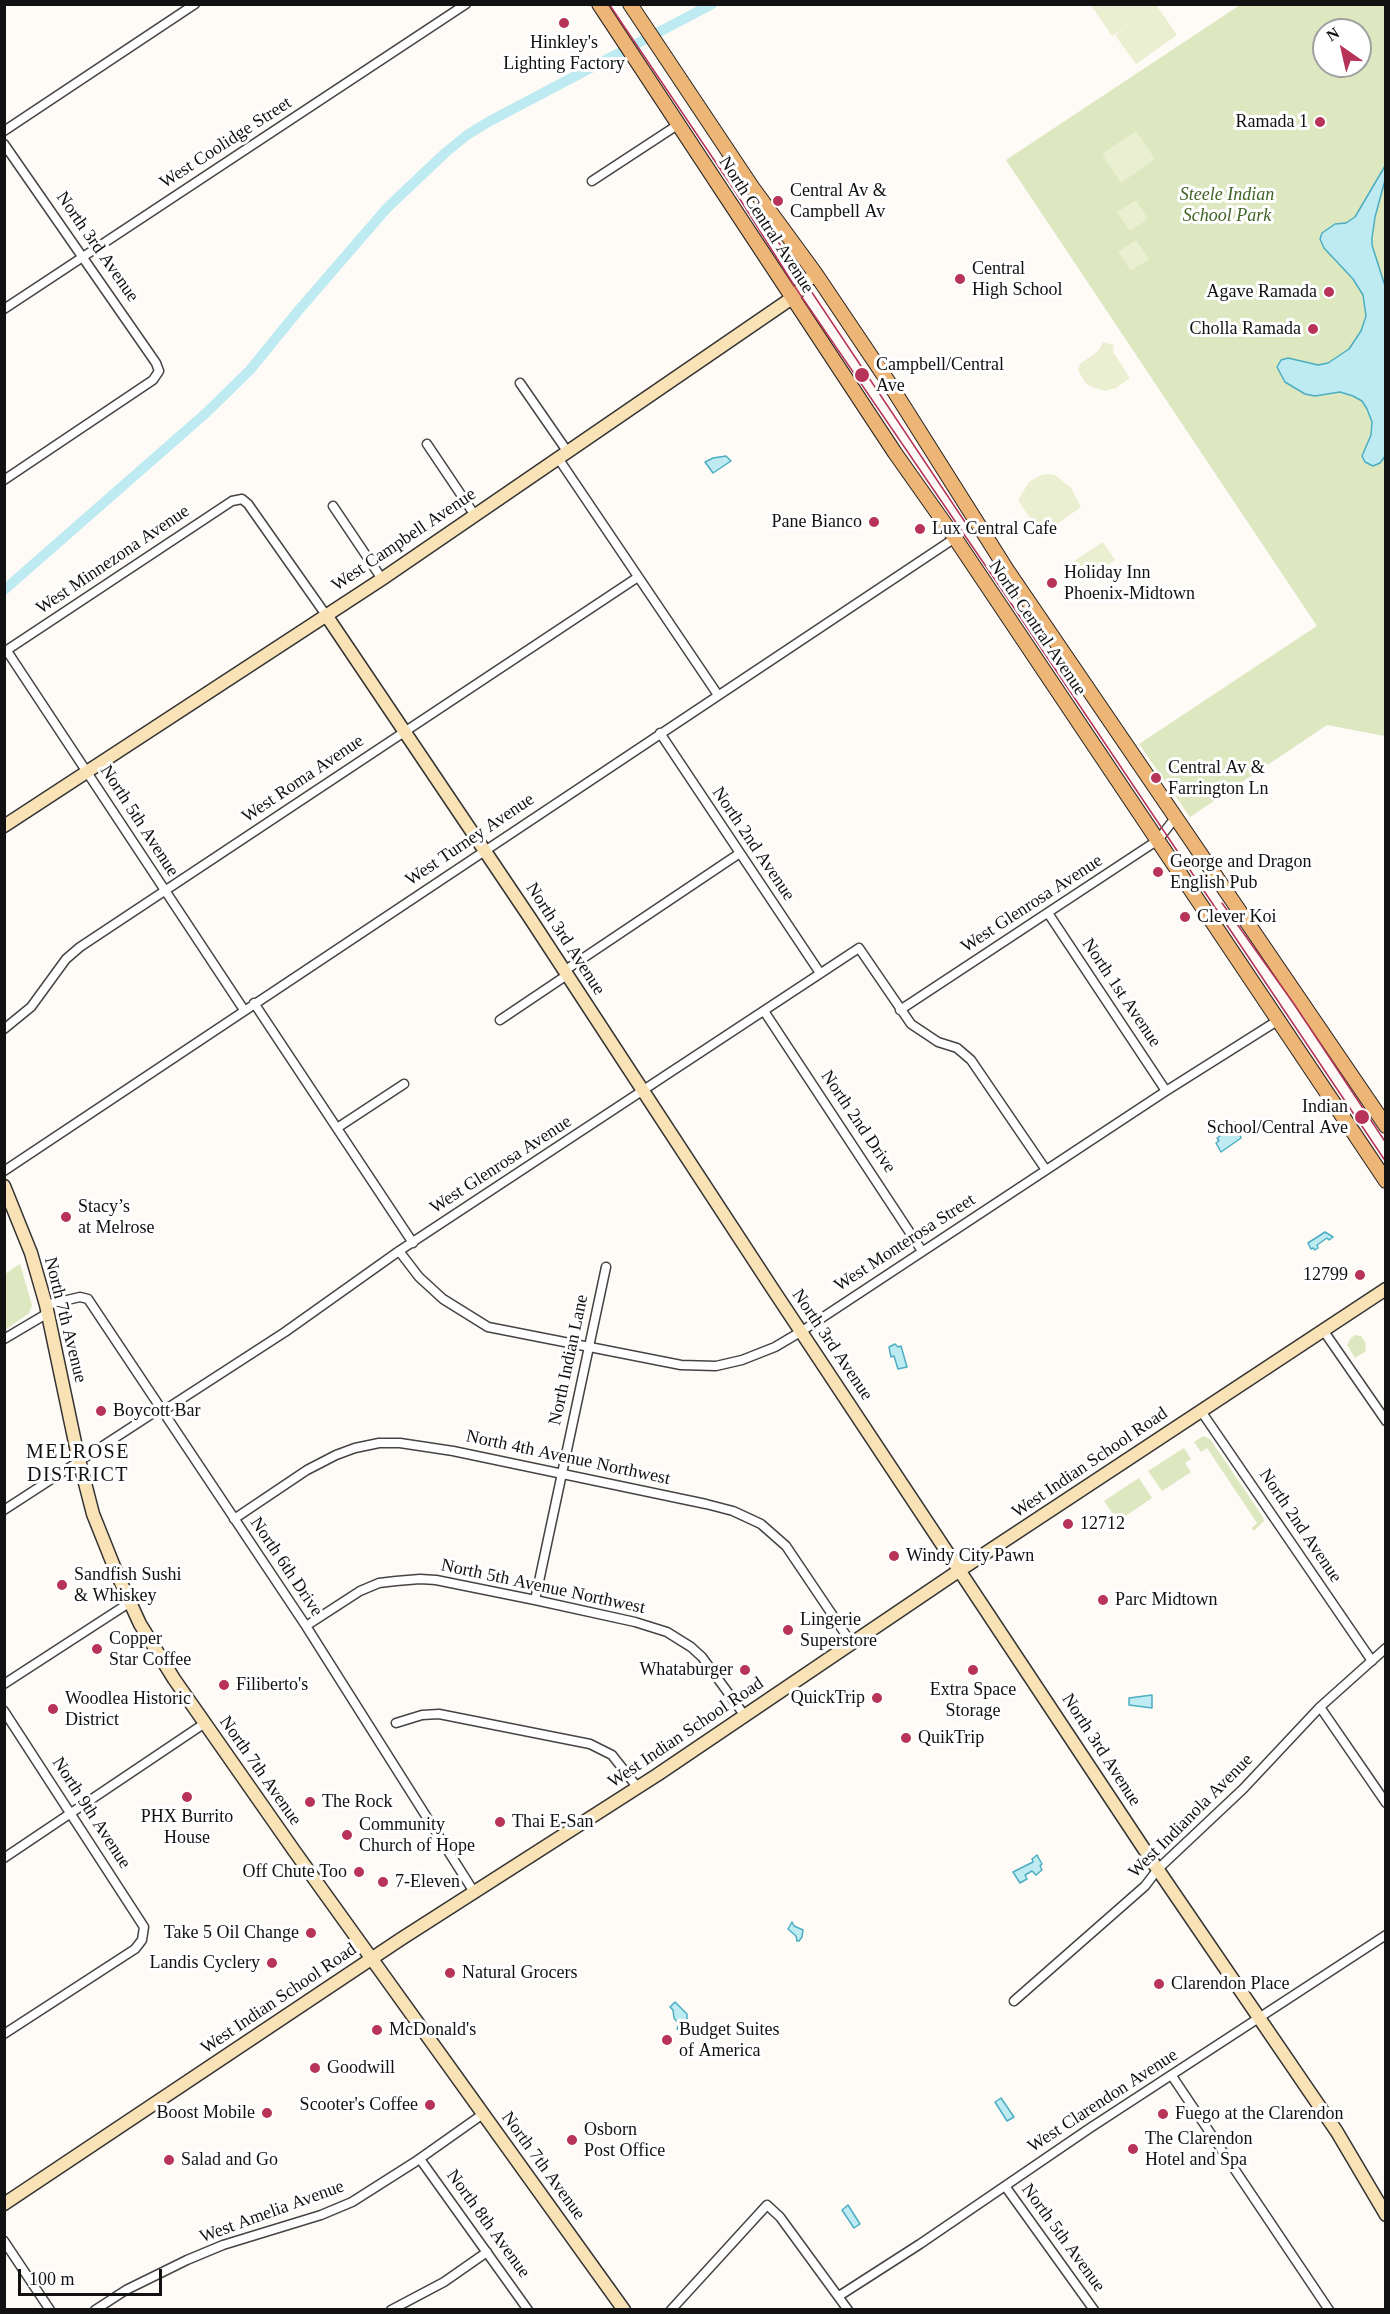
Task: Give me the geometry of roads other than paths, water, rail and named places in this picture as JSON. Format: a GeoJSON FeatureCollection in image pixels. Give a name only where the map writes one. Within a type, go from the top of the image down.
{"type":"FeatureCollection","features":[{"type":"Feature","properties":{"kind":"main road","name":"North Central Avenue"},"geometry":{"type":"LineString","coordinates":[[599,4],[914,481],[955,538],[1386,1181]]}},
{"type":"Feature","properties":{"kind":"main road","name":"North Central Avenue"},"geometry":{"type":"LineString","coordinates":[[630,4],[752,187],[816,273],[882,372],[1002,562],[1386,1126]]}},
{"type":"Feature","properties":{"kind":"main road","name":"West Campbell Avenue"},"geometry":{"type":"LineString","coordinates":[[4,826],[382,579],[792,298],[816,273]]}},
{"type":"Feature","properties":{"kind":"main road","name":"North 3rd Avenue"},"geometry":{"type":"LineString","coordinates":[[327,615],[1158,1869],[1337,2132],[1365,2183],[1386,2215]]}},
{"type":"Feature","properties":{"kind":"main road","name":"North 7th Avenue"},"geometry":{"type":"LineString","coordinates":[[4,1186],[31,1253],[47,1309],[79,1461],[96,1522],[129,1603],[155,1651],[624,2310]]}},
{"type":"Feature","properties":{"kind":"main road","name":"West Indian School Road"},"geometry":{"type":"LineString","coordinates":[[4,2204],[474,1892],[638,1788],[960,1570],[1386,1289]]}},
{"type":"Feature","properties":{"kind":"street"},"geometry":{"type":"LineString","coordinates":[[4,131],[195,4]]}},
{"type":"Feature","properties":{"kind":"street","name":"West Coolidge Street"},"geometry":{"type":"LineString","coordinates":[[4,309],[466,4]]}},
{"type":"Feature","properties":{"kind":"street"},"geometry":{"type":"LineString","coordinates":[[592,182],[679,124]]}},
{"type":"Feature","properties":{"kind":"street","name":"North 3rd Avenue"},"geometry":{"type":"LineString","coordinates":[[4,144],[156,363],[159,372],[146,386],[4,480]]}},
{"type":"Feature","properties":{"kind":"street"},"geometry":{"type":"LineString","coordinates":[[520,383],[638,577],[718,695]]}},
{"type":"Feature","properties":{"kind":"street"},"geometry":{"type":"LineString","coordinates":[[427,444],[474,514]]}},
{"type":"Feature","properties":{"kind":"street","name":"North 3rd Avenue"},"geometry":{"type":"LineString","coordinates":[[242,499],[248,504],[327,615]]}},
{"type":"Feature","properties":{"kind":"street","name":"West Minnezona Avenue"},"geometry":{"type":"LineString","coordinates":[[6,652],[232,501],[242,499]]}},
{"type":"Feature","properties":{"kind":"street"},"geometry":{"type":"LineString","coordinates":[[333,506],[382,579]]}},
{"type":"Feature","properties":{"kind":"street","name":"West Turney Avenue"},"geometry":{"type":"LineString","coordinates":[[4,1171],[955,538]]}},
{"type":"Feature","properties":{"kind":"street","name":"West Roma Avenue"},"geometry":{"type":"LineString","coordinates":[[4,1029],[32,1007],[66,958],[164,890],[638,577]]}},
{"type":"Feature","properties":{"kind":"street","name":"North 5th Avenue"},"geometry":{"type":"LineString","coordinates":[[6,652],[244,1010]]}},
{"type":"Feature","properties":{"kind":"street","name":"North 2nd Avenue"},"geometry":{"type":"LineString","coordinates":[[660,733],[820,974]]}},
{"type":"Feature","properties":{"kind":"street","name":"West Glenrosa Avenue"},"geometry":{"type":"LineString","coordinates":[[4,1510],[285,1332],[399,1251],[859,948],[900,1010],[1158,840],[1175,818]]}},
{"type":"Feature","properties":{"kind":"street"},"geometry":{"type":"LineString","coordinates":[[500,1020],[740,854]]}},
{"type":"Feature","properties":{"kind":"street","name":"North 1st Avenue"},"geometry":{"type":"LineString","coordinates":[[1048,913],[1166,1090]]}},
{"type":"Feature","properties":{"kind":"street"},"geometry":{"type":"LineString","coordinates":[[254,1004],[413,1243]]}},
{"type":"Feature","properties":{"kind":"street"},"geometry":{"type":"LineString","coordinates":[[900,1010],[911,1024],[923,1033],[938,1042],[957,1048],[972,1060],[1046,1170]]}},
{"type":"Feature","properties":{"kind":"street","name":"North 2nd Drive"},"geometry":{"type":"LineString","coordinates":[[764,1011],[922,1251]]}},
{"type":"Feature","properties":{"kind":"street","name":"West Monterosa Street"},"geometry":{"type":"LineString","coordinates":[[399,1251],[420,1277],[443,1299],[488,1327],[681,1365],[716,1366],[762,1353],[802,1331],[1166,1090],[1277,1021]]}},
{"type":"Feature","properties":{"kind":"street"},"geometry":{"type":"LineString","coordinates":[[337,1128],[404,1084]]}},
{"type":"Feature","properties":{"kind":"street","name":"North Indian Lane"},"geometry":{"type":"LineString","coordinates":[[535,1600],[606,1267]]}},
{"type":"Feature","properties":{"kind":"street","name":"North 6th Drive"},"geometry":{"type":"LineString","coordinates":[[47,1309],[80,1297],[88,1299],[306,1626],[474,1892]]}},
{"type":"Feature","properties":{"kind":"street"},"geometry":{"type":"LineString","coordinates":[[4,1339],[47,1309]]}},
{"type":"Feature","properties":{"kind":"street"},"geometry":{"type":"LineString","coordinates":[[1323,1330],[1386,1421]]}},
{"type":"Feature","properties":{"kind":"street","name":"North 2nd Avenue"},"geometry":{"type":"LineString","coordinates":[[1201,1411],[1372,1661]]}},
{"type":"Feature","properties":{"kind":"street","name":"North 4th Avenue Northwest"},"geometry":{"type":"LineString","coordinates":[[234,1519],[307,1470],[336,1455],[379,1443],[400,1443],[453,1451],[706,1504],[733,1511],[761,1524],[786,1546],[852,1644]]}},
{"type":"Feature","properties":{"kind":"street","name":"North 5th Avenue Northwest"},"geometry":{"type":"LineString","coordinates":[[306,1626],[360,1591],[379,1583],[396,1581],[436,1580],[535,1600],[635,1622],[667,1632],[702,1657],[745,1716]]}},
{"type":"Feature","properties":{"kind":"street"},"geometry":{"type":"LineString","coordinates":[[4,1684],[129,1603]]}},
{"type":"Feature","properties":{"kind":"street","name":"West Indianola Avenue"},"geometry":{"type":"LineString","coordinates":[[1014,2001],[1145,1886],[1158,1869],[1243,1789],[1320,1707],[1386,1648]]}},
{"type":"Feature","properties":{"kind":"street"},"geometry":{"type":"LineString","coordinates":[[1320,1707],[1386,1803]]}},
{"type":"Feature","properties":{"kind":"street","name":"North 9th Avenue"},"geometry":{"type":"LineString","coordinates":[[4,1711],[144,1927],[143,1936],[135,1949],[4,2034]]}},
{"type":"Feature","properties":{"kind":"street"},"geometry":{"type":"LineString","coordinates":[[396,1723],[422,1715],[439,1714],[590,1744],[612,1755],[638,1788]]}},
{"type":"Feature","properties":{"kind":"street"},"geometry":{"type":"LineString","coordinates":[[4,1858],[205,1723]]}},
{"type":"Feature","properties":{"kind":"street","name":"West Clarendon Avenue"},"geometry":{"type":"LineString","coordinates":[[839,2296],[1386,1935]]}},
{"type":"Feature","properties":{"kind":"street"},"geometry":{"type":"LineString","coordinates":[[1172,2076],[1329,2310]]}},
{"type":"Feature","properties":{"kind":"street","name":"West Amelia Avenue"},"geometry":{"type":"LineString","coordinates":[[95,2310],[126,2290],[187,2260],[224,2245],[321,2215],[352,2202],[420,2159],[483,2114]]}},
{"type":"Feature","properties":{"kind":"street","name":"North 8th Avenue"},"geometry":{"type":"LineString","coordinates":[[420,2159],[528,2310]]}},
{"type":"Feature","properties":{"kind":"street","name":"North 5th Avenue"},"geometry":{"type":"LineString","coordinates":[[1005,2186],[1094,2310]]}},
{"type":"Feature","properties":{"kind":"street"},"geometry":{"type":"LineString","coordinates":[[671,2310],[767,2205],[780,2217],[848,2310]]}},
{"type":"Feature","properties":{"kind":"street"},"geometry":{"type":"LineString","coordinates":[[4,2241],[50,2310]]}},
{"type":"Feature","properties":{"kind":"street"},"geometry":{"type":"LineString","coordinates":[[391,2310],[444,2282],[487,2252]]}},
{"type":"Feature","properties":{"kind":"water"},"geometry":{"type":"Polygon","coordinates":[[[1385,166],[1385,180],[1375,217],[1372,245],[1385,286],[1386,455],[1380,463],[1373,466],[1365,462],[1362,456],[1371,435],[1372,422],[1362,401],[1340,392],[1315,396],[1305,394],[1285,382],[1277,367],[1281,360],[1288,358],[1318,365],[1328,363],[1349,349],[1361,331],[1366,316],[1363,295],[1353,279],[1324,248],[1320,239],[1322,233],[1335,224],[1346,223],[1355,217],[1385,166]]]}},
{"type":"Feature","properties":{"kind":"water"},"geometry":{"type":"Polygon","coordinates":[[[726,456],[731,461],[713,473],[705,462],[713,458],[726,456]]]}},
{"type":"Feature","properties":{"kind":"water"},"geometry":{"type":"Polygon","coordinates":[[[1235,1122],[1237,1125],[1240,1123],[1245,1131],[1240,1135],[1241,1138],[1221,1152],[1216,1143],[1220,1136],[1218,1133],[1235,1122]]]}},
{"type":"Feature","properties":{"kind":"water"},"geometry":{"type":"Polygon","coordinates":[[[1325,1232],[1333,1237],[1317,1245],[1318,1248],[1315,1250],[1311,1249],[1308,1243],[1325,1232]]]}},
{"type":"Feature","properties":{"kind":"water"},"geometry":{"type":"Polygon","coordinates":[[[895,1344],[898,1347],[901,1346],[907,1367],[898,1369],[894,1356],[891,1357],[889,1347],[895,1344]]]}},
{"type":"Feature","properties":{"kind":"water"},"geometry":{"type":"Polygon","coordinates":[[[1152,1695],[1152,1708],[1129,1705],[1129,1698],[1152,1695]]]}},
{"type":"Feature","properties":{"kind":"water"},"geometry":{"type":"Polygon","coordinates":[[[1037,1855],[1042,1864],[1040,1866],[1042,1870],[1036,1875],[1032,1871],[1025,1875],[1027,1879],[1020,1883],[1013,1872],[1033,1862],[1032,1859],[1037,1855]]]}},
{"type":"Feature","properties":{"kind":"water"},"geometry":{"type":"Polygon","coordinates":[[[792,1922],[794,1926],[803,1930],[799,1941],[788,1929],[792,1922]]]}},
{"type":"Feature","properties":{"kind":"water"},"geometry":{"type":"Polygon","coordinates":[[[675,2002],[687,2014],[687,2025],[684,2030],[677,2029],[679,2024],[670,2007],[675,2002]]]}},
{"type":"Feature","properties":{"kind":"water"},"geometry":{"type":"Polygon","coordinates":[[[1001,2098],[1014,2117],[1007,2121],[995,2102],[1001,2098]]]}},
{"type":"Feature","properties":{"kind":"water"},"geometry":{"type":"Polygon","coordinates":[[[848,2205],[860,2224],[854,2228],[842,2210],[848,2205]]]}},
{"type":"Feature","properties":{"kind":"waterway"},"geometry":{"type":"LineString","coordinates":[[4,590],[206,413],[250,370],[387,208],[445,153],[467,135],[490,121],[712,4]]}},
{"type":"Feature","properties":{"kind":"tram line"},"geometry":{"type":"LineString","coordinates":[[609,4],[733,188],[797,290],[998,584],[1386,1162]]}},
{"type":"Feature","properties":{"kind":"tram line"},"geometry":{"type":"LineString","coordinates":[[759,213],[965,522]]}},
{"type":"Feature","properties":{"kind":"tram line"},"geometry":{"type":"LineString","coordinates":[[1222,903],[1294,1004],[1386,1143]]}},
{"type":"Feature","properties":{"kind":"place","name":"Hinkley's Lighting Factory"},"geometry":{"type":"Point","coordinates":[564,23]}},
{"type":"Feature","properties":{"kind":"place","name":"Ramada 1"},"geometry":{"type":"Point","coordinates":[1320,122]}},
{"type":"Feature","properties":{"kind":"place","name":"Central Av & Campbell Av"},"geometry":{"type":"Point","coordinates":[778,201]}},
{"type":"Feature","properties":{"kind":"place","name":"Central High School"},"geometry":{"type":"Point","coordinates":[960,279]}},
{"type":"Feature","properties":{"kind":"place","name":"Agave Ramada"},"geometry":{"type":"Point","coordinates":[1329,292]}},
{"type":"Feature","properties":{"kind":"place","name":"Cholla Ramada"},"geometry":{"type":"Point","coordinates":[1313,329]}},
{"type":"Feature","properties":{"kind":"place","name":"Campbell/Central Ave"},"geometry":{"type":"Point","coordinates":[862,375]}},
{"type":"Feature","properties":{"kind":"place","name":"Pane Bianco"},"geometry":{"type":"Point","coordinates":[874,522]}},
{"type":"Feature","properties":{"kind":"place","name":"Lux Central Cafe"},"geometry":{"type":"Point","coordinates":[920,529]}},
{"type":"Feature","properties":{"kind":"place","name":"Holiday Inn Phoenix-Midtown"},"geometry":{"type":"Point","coordinates":[1052,583]}},
{"type":"Feature","properties":{"kind":"place","name":"Central Av & Farrington Ln"},"geometry":{"type":"Point","coordinates":[1156,778]}},
{"type":"Feature","properties":{"kind":"place","name":"George and Dragon English Pub"},"geometry":{"type":"Point","coordinates":[1158,872]}},
{"type":"Feature","properties":{"kind":"place","name":"Clever Koi"},"geometry":{"type":"Point","coordinates":[1185,917]}},
{"type":"Feature","properties":{"kind":"place","name":"Indian School/Central Ave"},"geometry":{"type":"Point","coordinates":[1362,1117]}},
{"type":"Feature","properties":{"kind":"place","name":"Stacy’s at Melrose"},"geometry":{"type":"Point","coordinates":[66,1217]}},
{"type":"Feature","properties":{"kind":"place","name":"12799"},"geometry":{"type":"Point","coordinates":[1360,1275]}},
{"type":"Feature","properties":{"kind":"place","name":"Boycott Bar"},"geometry":{"type":"Point","coordinates":[101,1411]}},
{"type":"Feature","properties":{"kind":"place","name":"12712"},"geometry":{"type":"Point","coordinates":[1068,1524]}},
{"type":"Feature","properties":{"kind":"place","name":"Windy City Pawn"},"geometry":{"type":"Point","coordinates":[894,1556]}},
{"type":"Feature","properties":{"kind":"place","name":"Sandfish Sushi & Whiskey"},"geometry":{"type":"Point","coordinates":[62,1585]}},
{"type":"Feature","properties":{"kind":"place","name":"Parc Midtown"},"geometry":{"type":"Point","coordinates":[1103,1600]}},
{"type":"Feature","properties":{"kind":"place","name":"Lingerie Superstore"},"geometry":{"type":"Point","coordinates":[788,1630]}},
{"type":"Feature","properties":{"kind":"place","name":"Copper Star Coffee"},"geometry":{"type":"Point","coordinates":[97,1649]}},
{"type":"Feature","properties":{"kind":"place","name":"Whataburger"},"geometry":{"type":"Point","coordinates":[745,1670]}},
{"type":"Feature","properties":{"kind":"place","name":"Extra Space Storage"},"geometry":{"type":"Point","coordinates":[973,1670]}},
{"type":"Feature","properties":{"kind":"place","name":"Filiberto's"},"geometry":{"type":"Point","coordinates":[224,1685]}},
{"type":"Feature","properties":{"kind":"place","name":"QuickTrip"},"geometry":{"type":"Point","coordinates":[877,1698]}},
{"type":"Feature","properties":{"kind":"place","name":"Woodlea Historic District"},"geometry":{"type":"Point","coordinates":[53,1709]}},
{"type":"Feature","properties":{"kind":"place","name":"QuikTrip"},"geometry":{"type":"Point","coordinates":[906,1738]}},
{"type":"Feature","properties":{"kind":"place","name":"PHX Burrito House"},"geometry":{"type":"Point","coordinates":[187,1797]}},
{"type":"Feature","properties":{"kind":"place","name":"The Rock"},"geometry":{"type":"Point","coordinates":[310,1802]}},
{"type":"Feature","properties":{"kind":"place","name":"Thai E-San"},"geometry":{"type":"Point","coordinates":[500,1822]}},
{"type":"Feature","properties":{"kind":"place","name":"Community Church of Hope"},"geometry":{"type":"Point","coordinates":[347,1835]}},
{"type":"Feature","properties":{"kind":"place","name":"Off Chute Too"},"geometry":{"type":"Point","coordinates":[359,1872]}},
{"type":"Feature","properties":{"kind":"place","name":"7-Eleven"},"geometry":{"type":"Point","coordinates":[383,1882]}},
{"type":"Feature","properties":{"kind":"place","name":"Take 5 Oil Change"},"geometry":{"type":"Point","coordinates":[311,1933]}},
{"type":"Feature","properties":{"kind":"place","name":"Landis Cyclery"},"geometry":{"type":"Point","coordinates":[272,1963]}},
{"type":"Feature","properties":{"kind":"place","name":"Natural Grocers"},"geometry":{"type":"Point","coordinates":[450,1973]}},
{"type":"Feature","properties":{"kind":"place","name":"Clarendon Place"},"geometry":{"type":"Point","coordinates":[1159,1984]}},
{"type":"Feature","properties":{"kind":"place","name":"McDonald's"},"geometry":{"type":"Point","coordinates":[377,2030]}},
{"type":"Feature","properties":{"kind":"place","name":"Budget Suites of America"},"geometry":{"type":"Point","coordinates":[667,2040]}},
{"type":"Feature","properties":{"kind":"place","name":"Goodwill"},"geometry":{"type":"Point","coordinates":[315,2068]}},
{"type":"Feature","properties":{"kind":"place","name":"Scooter's Coffee"},"geometry":{"type":"Point","coordinates":[430,2105]}},
{"type":"Feature","properties":{"kind":"place","name":"Boost Mobile"},"geometry":{"type":"Point","coordinates":[267,2113]}},
{"type":"Feature","properties":{"kind":"place","name":"Fuego at the Clarendon"},"geometry":{"type":"Point","coordinates":[1163,2114]}},
{"type":"Feature","properties":{"kind":"place","name":"Osborn Post Office"},"geometry":{"type":"Point","coordinates":[572,2140]}},
{"type":"Feature","properties":{"kind":"place","name":"The Clarendon Hotel and Spa"},"geometry":{"type":"Point","coordinates":[1133,2149]}},
{"type":"Feature","properties":{"kind":"place","name":"Salad and Go"},"geometry":{"type":"Point","coordinates":[169,2160]}},
{"type":"Feature","properties":{"kind":"district","name":"MELROSE DISTRICT"},"geometry":{"type":"Point","coordinates":[78,1464]}},
{"type":"Feature","properties":{"kind":"park label","name":"Steele Indian School Park"},"geometry":{"type":"Point","coordinates":[1227,205]}}]}
